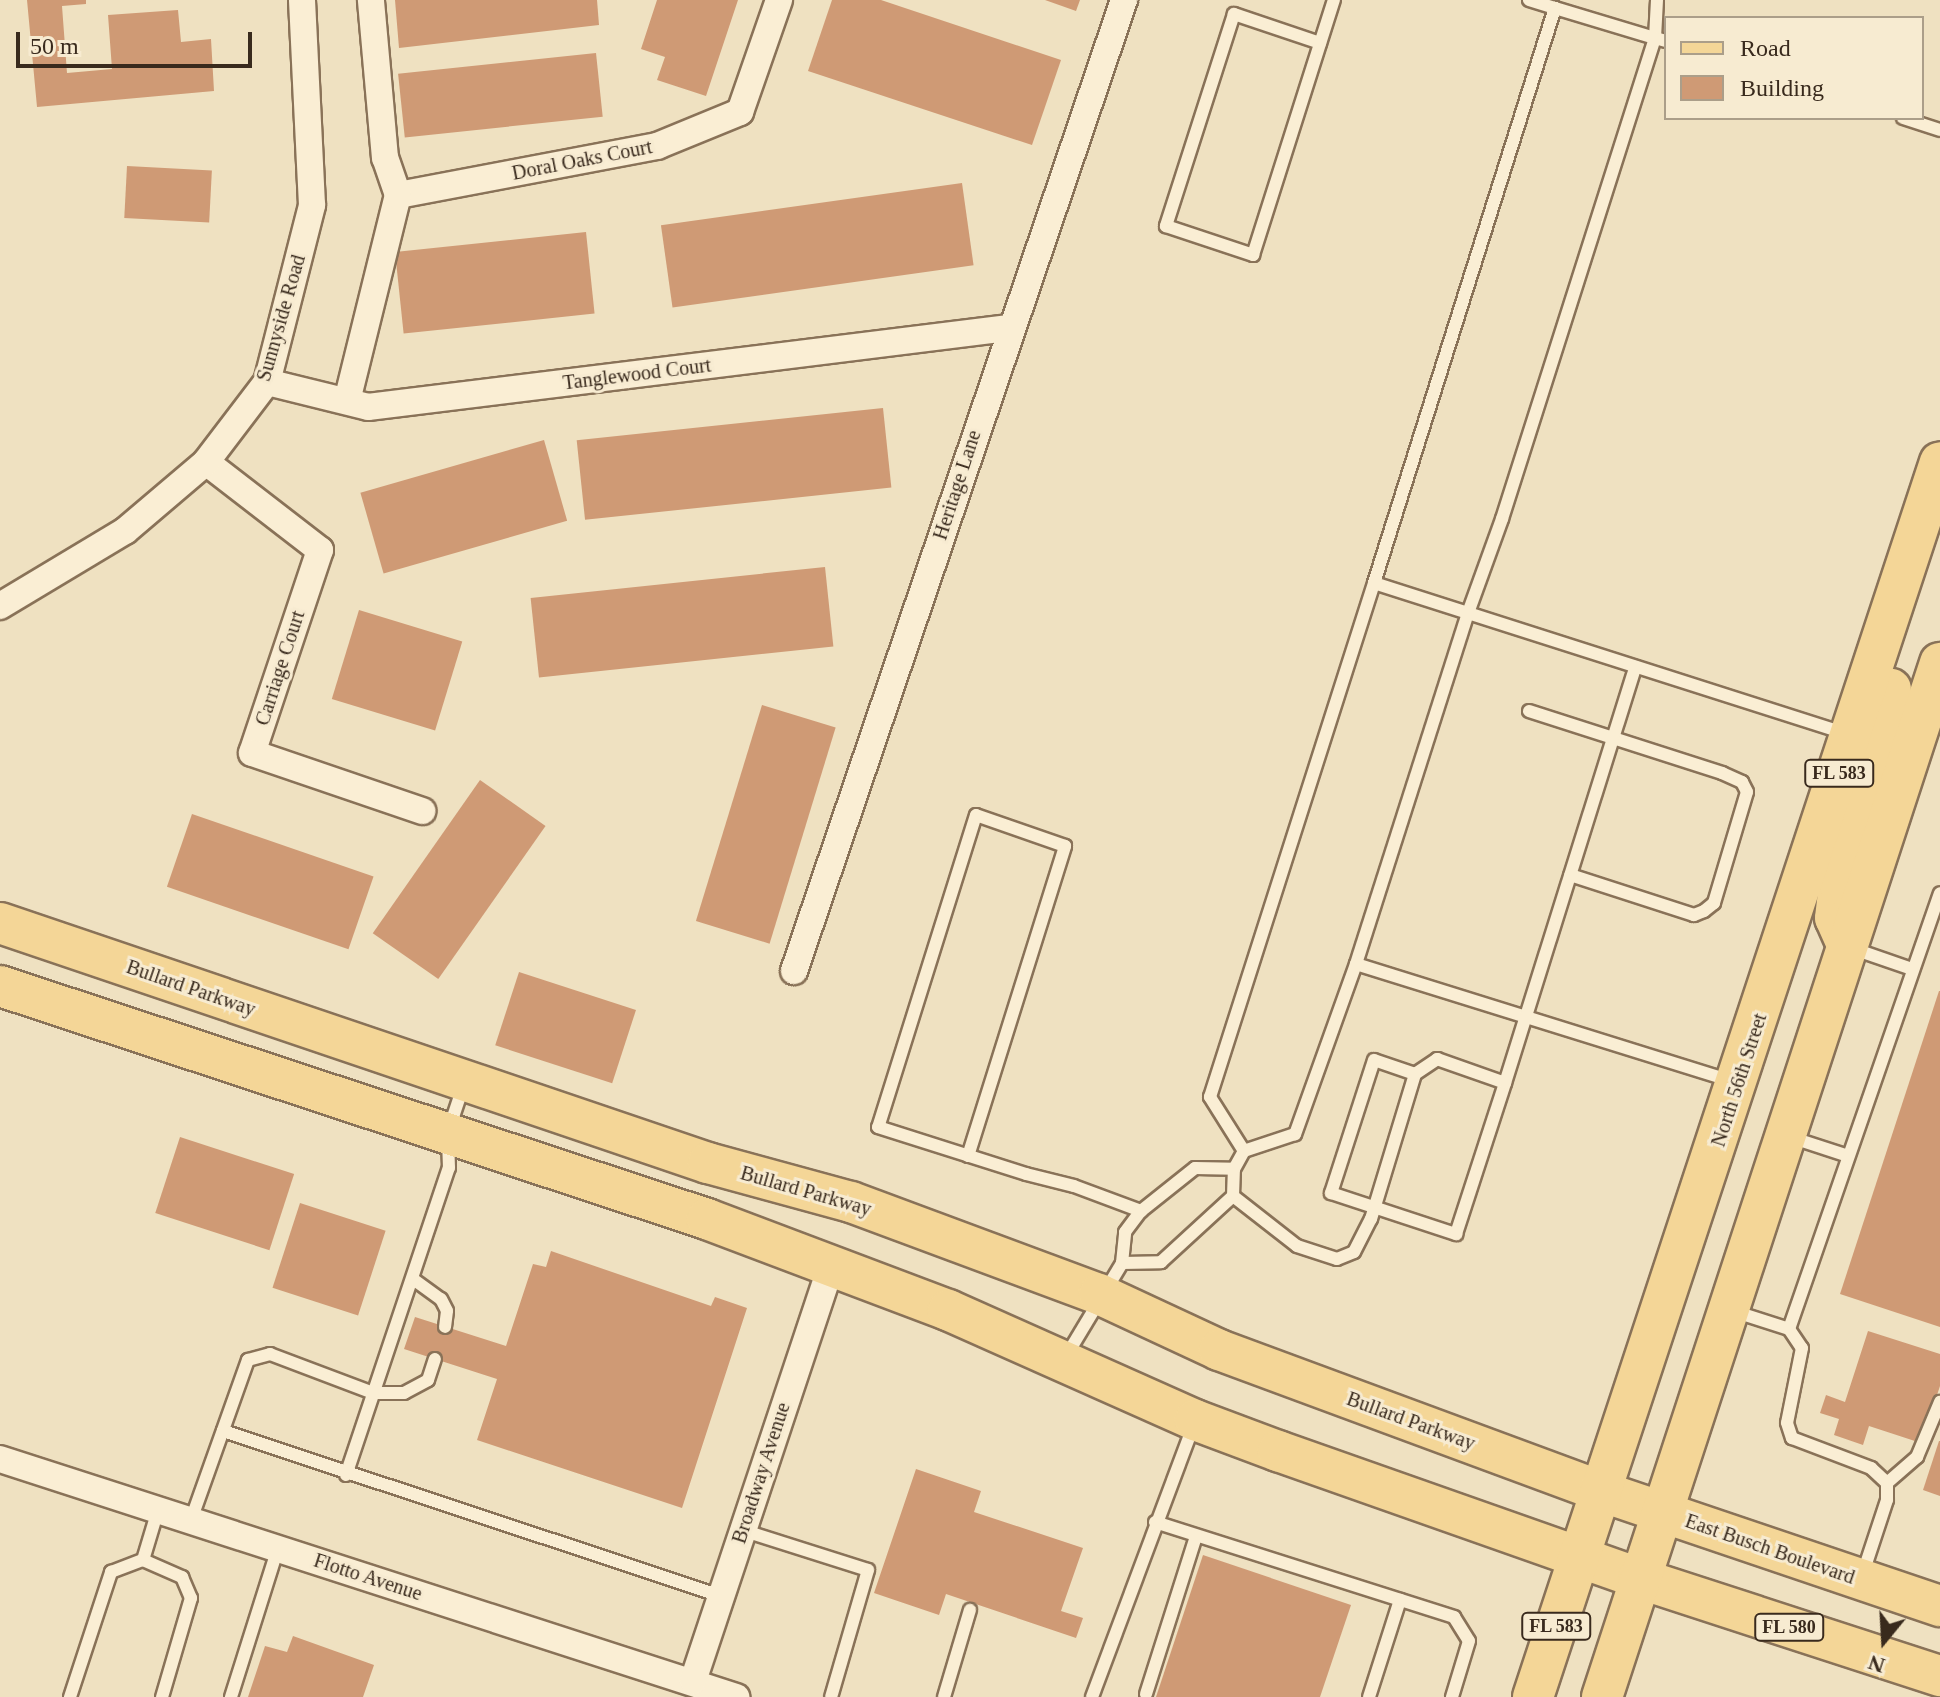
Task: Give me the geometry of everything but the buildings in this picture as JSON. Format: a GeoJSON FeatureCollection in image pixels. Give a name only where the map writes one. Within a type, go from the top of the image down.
{"type":"FeatureCollection","features":[{"type":"Feature","properties":{"kind":"main road","name":"North 56th Street"},"geometry":{"type":"LineString","coordinates":[[1533,1697],[1738,1083],[1940,462]]}},
{"type":"Feature","properties":{"kind":"main road"},"geometry":{"type":"LineString","coordinates":[[1848,947],[1835,918],[1837,895],[1888,711],[1892,683],[1884,635]]}},
{"type":"Feature","properties":{"kind":"main road","name":"FL 583"},"geometry":{"type":"LineString","coordinates":[[1602,1697],[1638,1578],[1731,1310],[1848,947],[1931,719],[1940,663]]}},
{"type":"Feature","properties":{"kind":"main road","name":"Bullard Parkway"},"geometry":{"type":"LineString","coordinates":[[0,923],[708,1163],[1110,1279],[1219,1350],[1600,1491]]}},
{"type":"Feature","properties":{"kind":"main road"},"geometry":{"type":"LineString","coordinates":[[0,986],[448,1132],[831,1265],[1064,1361],[1195,1420],[1580,1556]]}},
{"type":"Feature","properties":{"kind":"main road","name":"East Busch Boulevard"},"geometry":{"type":"LineString","coordinates":[[1600,1491],[1940,1606]]}},
{"type":"Feature","properties":{"kind":"main road","name":"FL 580"},"geometry":{"type":"LineString","coordinates":[[1580,1556],[1638,1578],[1940,1676]]}},
{"type":"Feature","properties":{"kind":"street","name":"Sunnyside Road"},"geometry":{"type":"LineString","coordinates":[[0,606],[125,531],[206,462],[267,382],[312,205],[302,0]]}},
{"type":"Feature","properties":{"kind":"street"},"geometry":{"type":"LineString","coordinates":[[347,401],[398,195],[385,158],[371,0]]}},
{"type":"Feature","properties":{"kind":"street","name":"Doral Oaks Court"},"geometry":{"type":"LineString","coordinates":[[398,195],[657,146],[740,112],[779,0]]}},
{"type":"Feature","properties":{"kind":"street","name":"Heritage Lane"},"geometry":{"type":"LineString","coordinates":[[794,971],[1009,328],[1124,0]]}},
{"type":"Feature","properties":{"kind":"street","name":"Tanglewood Court"},"geometry":{"type":"LineString","coordinates":[[267,382],[368,407],[1009,328]]}},
{"type":"Feature","properties":{"kind":"street","name":"Carriage Court"},"geometry":{"type":"LineString","coordinates":[[206,462],[320,550],[252,753],[422,811]]}},
{"type":"Feature","properties":{"kind":"street","name":"Broadway Avenue"},"geometry":{"type":"LineString","coordinates":[[693,1681],[831,1265]]}},
{"type":"Feature","properties":{"kind":"street","name":"Flotto Avenue"},"geometry":{"type":"LineString","coordinates":[[0,1459],[736,1697]]}},
{"type":"Feature","properties":{"kind":"lane"},"geometry":{"type":"LineString","coordinates":[[1320,43],[1234,14],[1166,226],[1253,255],[1334,0]]}},
{"type":"Feature","properties":{"kind":"lane"},"geometry":{"type":"LineString","coordinates":[[1529,0],[1661,39]]}},
{"type":"Feature","properties":{"kind":"lane"},"geometry":{"type":"LineString","coordinates":[[1110,1279],[1161,1262],[1233,1196],[1234,1169],[1244,1151],[1295,1134],[1356,964],[1468,613],[1661,39],[1657,0]]}},
{"type":"Feature","properties":{"kind":"lane"},"geometry":{"type":"LineString","coordinates":[[1244,1151],[1210,1097],[1555,8]]}},
{"type":"Feature","properties":{"kind":"lane"},"geometry":{"type":"LineString","coordinates":[[1909,120],[1940,130]]}},
{"type":"Feature","properties":{"kind":"lane"},"geometry":{"type":"LineString","coordinates":[[1374,583],[1851,735]]}},
{"type":"Feature","properties":{"kind":"lane"},"geometry":{"type":"LineString","coordinates":[[1415,1074],[1374,1060],[1331,1193],[1456,1234],[1635,667]]}},
{"type":"Feature","properties":{"kind":"lane"},"geometry":{"type":"LineString","coordinates":[[1529,711],[1742,782],[1747,801],[1714,903],[1694,915],[1570,875]]}},
{"type":"Feature","properties":{"kind":"lane"},"geometry":{"type":"LineString","coordinates":[[968,1156],[1065,846],[976,815],[878,1127],[968,1156],[1141,1211]]}},
{"type":"Feature","properties":{"kind":"lane"},"geometry":{"type":"LineString","coordinates":[[1789,1329],[1940,893]]}},
{"type":"Feature","properties":{"kind":"lane"},"geometry":{"type":"LineString","coordinates":[[1848,947],[1912,969]]}},
{"type":"Feature","properties":{"kind":"lane"},"geometry":{"type":"LineString","coordinates":[[1356,964],[1738,1083]]}},
{"type":"Feature","properties":{"kind":"lane"},"geometry":{"type":"LineString","coordinates":[[1233,1196],[1297,1246],[1337,1259],[1354,1252],[1373,1207],[1415,1074],[1437,1059],[1505,1083]]}},
{"type":"Feature","properties":{"kind":"lane"},"geometry":{"type":"LineString","coordinates":[[346,1475],[449,1168],[448,1132],[465,1081]]}},
{"type":"Feature","properties":{"kind":"lane"},"geometry":{"type":"LineString","coordinates":[[1787,1136],[1848,1156]]}},
{"type":"Feature","properties":{"kind":"lane"},"geometry":{"type":"LineString","coordinates":[[1064,1361],[1110,1279],[1125,1232],[1141,1211],[1195,1168],[1234,1169]]}},
{"type":"Feature","properties":{"kind":"lane"},"geometry":{"type":"LineString","coordinates":[[413,1279],[441,1299],[447,1311],[445,1327]]}},
{"type":"Feature","properties":{"kind":"lane"},"geometry":{"type":"LineString","coordinates":[[1731,1310],[1789,1329],[1802,1348],[1787,1423],[1792,1438],[1871,1468],[1887,1483],[1887,1500],[1862,1579]]}},
{"type":"Feature","properties":{"kind":"lane"},"geometry":{"type":"LineString","coordinates":[[191,1520],[243,1369],[258,1354],[373,1393],[414,1389],[428,1380],[435,1359]]}},
{"type":"Feature","properties":{"kind":"lane"},"geometry":{"type":"LineString","coordinates":[[1887,1483],[1917,1457],[1940,1402]]}},
{"type":"Feature","properties":{"kind":"lane"},"geometry":{"type":"LineString","coordinates":[[1092,1697],[1195,1420]]}},
{"type":"Feature","properties":{"kind":"lane"},"geometry":{"type":"LineString","coordinates":[[223,1431],[346,1475],[721,1596]]}},
{"type":"Feature","properties":{"kind":"lane"},"geometry":{"type":"LineString","coordinates":[[143,1560],[158,1510]]}},
{"type":"Feature","properties":{"kind":"lane"},"geometry":{"type":"LineString","coordinates":[[1155,1522],[1454,1617],[1469,1641],[1452,1697]]}},
{"type":"Feature","properties":{"kind":"lane"},"geometry":{"type":"LineString","coordinates":[[742,1530],[868,1570],[831,1697]]}},
{"type":"Feature","properties":{"kind":"lane"},"geometry":{"type":"LineString","coordinates":[[1146,1694],[1196,1536]]}},
{"type":"Feature","properties":{"kind":"lane"},"geometry":{"type":"LineString","coordinates":[[231,1697],[278,1548]]}},
{"type":"Feature","properties":{"kind":"lane"},"geometry":{"type":"LineString","coordinates":[[70,1697],[111,1572],[143,1560],[182,1577],[191,1598],[162,1697]]}},
{"type":"Feature","properties":{"kind":"lane"},"geometry":{"type":"LineString","coordinates":[[1369,1697],[1400,1600]]}},
{"type":"Feature","properties":{"kind":"lane"},"geometry":{"type":"LineString","coordinates":[[944,1697],[970,1610]]}}]}
